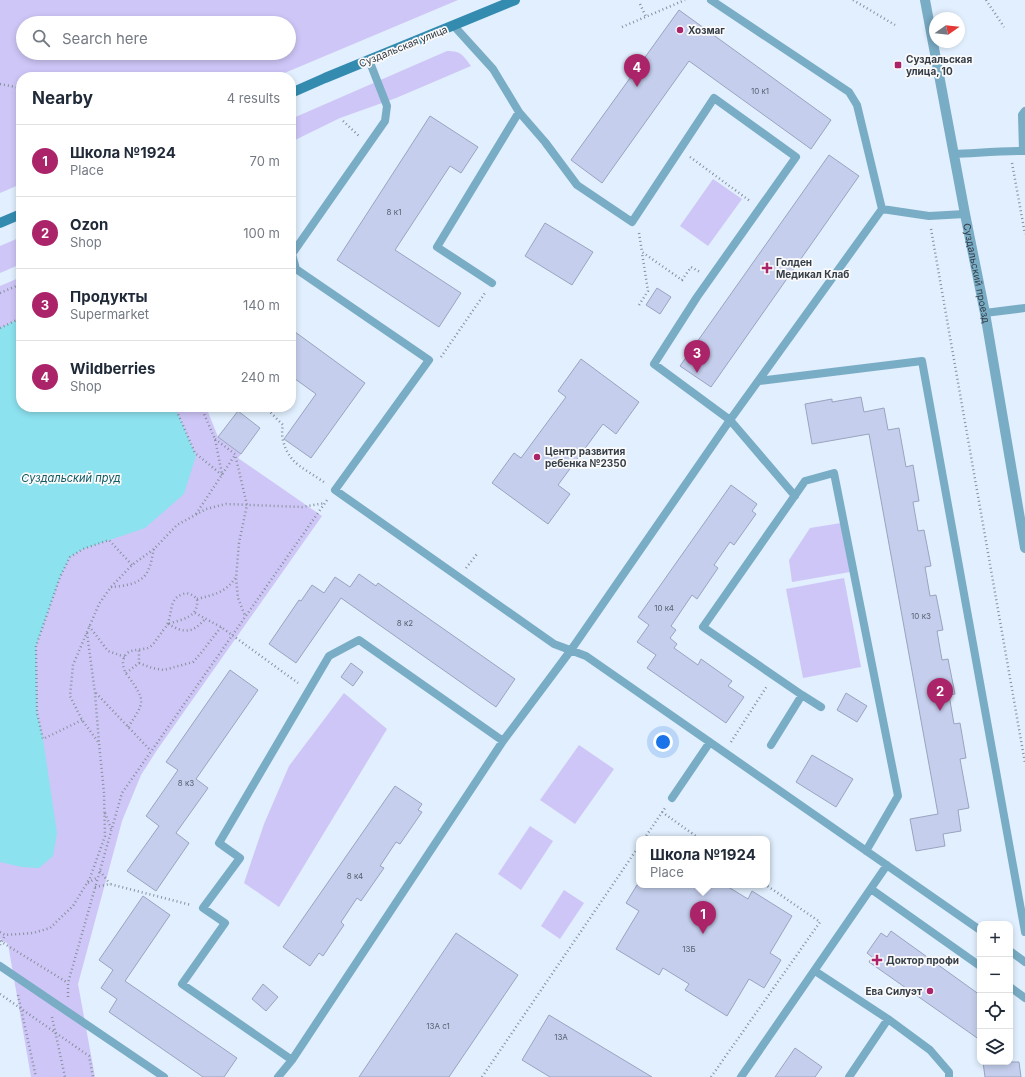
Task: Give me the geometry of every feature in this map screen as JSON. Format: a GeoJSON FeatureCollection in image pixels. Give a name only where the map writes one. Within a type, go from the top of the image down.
{"type":"FeatureCollection","features":[{"type":"Feature","properties":{"kind":"street","name":"Суздальская улица"},"geometry":{"type":"LineString","coordinates":[[296,91],[515,0]]}},
{"type":"Feature","properties":{"kind":"street","name":"Суздальский проезд"},"geometry":{"type":"LineString","coordinates":[[925,0],[985,313],[1025,548]]}},
{"type":"Feature","properties":{"kind":"street"},"geometry":{"type":"LineString","coordinates":[[0,223],[16,216]]}},
{"type":"Feature","properties":{"kind":"lane"},"geometry":{"type":"LineString","coordinates":[[278,1077],[292,1060],[503,741],[570,650],[730,420],[882,209],[857,105],[849,92],[712,0]]}},
{"type":"Feature","properties":{"kind":"lane"},"geometry":{"type":"LineString","coordinates":[[454,26],[493,69],[519,112],[545,142],[576,185],[632,222],[714,98],[796,157],[710,279],[654,364],[730,420],[795,496]]}},
{"type":"Feature","properties":{"kind":"lane"},"geometry":{"type":"LineString","coordinates":[[296,248],[385,121],[387,106],[368,60]]}},
{"type":"Feature","properties":{"kind":"lane"},"geometry":{"type":"LineString","coordinates":[[492,283],[437,247],[519,112]]}},
{"type":"Feature","properties":{"kind":"lane"},"geometry":{"type":"LineString","coordinates":[[954,154],[978,154],[1010,150],[1024,151],[1022,115],[1025,112]]}},
{"type":"Feature","properties":{"kind":"lane"},"geometry":{"type":"LineString","coordinates":[[882,209],[929,216],[965,214]]}},
{"type":"Feature","properties":{"kind":"lane"},"geometry":{"type":"LineString","coordinates":[[296,269],[429,360],[335,490],[554,644],[586,656],[977,928]]}},
{"type":"Feature","properties":{"kind":"lane"},"geometry":{"type":"LineString","coordinates":[[985,313],[1025,308]]}},
{"type":"Feature","properties":{"kind":"lane"},"geometry":{"type":"LineString","coordinates":[[759,380],[922,361],[1025,932]]}},
{"type":"Feature","properties":{"kind":"lane"},"geometry":{"type":"LineString","coordinates":[[821,707],[703,627],[805,481],[834,473],[898,796],[866,850]]}},
{"type":"Feature","properties":{"kind":"lane"},"geometry":{"type":"LineString","coordinates":[[292,1060],[182,984],[225,923],[203,908],[240,858],[219,843],[329,656],[359,640],[503,741]]}},
{"type":"Feature","properties":{"kind":"lane"},"geometry":{"type":"LineString","coordinates":[[771,745],[802,695]]}},
{"type":"Feature","properties":{"kind":"lane"},"geometry":{"type":"LineString","coordinates":[[672,798],[710,742]]}},
{"type":"Feature","properties":{"kind":"lane"},"geometry":{"type":"LineString","coordinates":[[741,1077],[887,865]]}},
{"type":"Feature","properties":{"kind":"lane"},"geometry":{"type":"LineString","coordinates":[[871,889],[977,964]]}},
{"type":"Feature","properties":{"kind":"lane"},"geometry":{"type":"LineString","coordinates":[[1013,953],[1025,962]]}},
{"type":"Feature","properties":{"kind":"lane"},"geometry":{"type":"LineString","coordinates":[[0,966],[164,1077]]}},
{"type":"Feature","properties":{"kind":"lane"},"geometry":{"type":"LineString","coordinates":[[815,971],[888,1019],[930,1050],[949,1072],[949,1077]]}},
{"type":"Feature","properties":{"kind":"lane"},"geometry":{"type":"LineString","coordinates":[[1013,989],[1025,998]]}},
{"type":"Feature","properties":{"kind":"lane"},"geometry":{"type":"LineString","coordinates":[[849,1077],[888,1019]]}},
{"type":"Feature","properties":{"kind":"path"},"geometry":{"type":"LineString","coordinates":[[622,27],[677,2],[685,0]]}},
{"type":"Feature","properties":{"kind":"path"},"geometry":{"type":"LineString","coordinates":[[853,0],[895,25]]}},
{"type":"Feature","properties":{"kind":"path"},"geometry":{"type":"LineString","coordinates":[[986,0],[1004,27]]}},
{"type":"Feature","properties":{"kind":"path"},"geometry":{"type":"LineString","coordinates":[[640,4],[646,17]]}},
{"type":"Feature","properties":{"kind":"path"},"geometry":{"type":"LineString","coordinates":[[0,84],[16,87]]}},
{"type":"Feature","properties":{"kind":"path"},"geometry":{"type":"LineString","coordinates":[[679,150],[760,208]]}},
{"type":"Feature","properties":{"kind":"path"},"geometry":{"type":"LineString","coordinates":[[1010,150],[1025,234]]}},
{"type":"Feature","properties":{"kind":"path"},"geometry":{"type":"LineString","coordinates":[[636,215],[648,291],[639,305]]}},
{"type":"Feature","properties":{"kind":"path"},"geometry":{"type":"LineString","coordinates":[[929,216],[1025,763]]}},
{"type":"Feature","properties":{"kind":"path"},"geometry":{"type":"LineString","coordinates":[[642,252],[682,280],[691,267],[710,279]]}},
{"type":"Feature","properties":{"kind":"path"},"geometry":{"type":"LineString","coordinates":[[0,293],[16,286]]}},
{"type":"Feature","properties":{"kind":"path"},"geometry":{"type":"LineString","coordinates":[[0,328],[16,320]]}},
{"type":"Feature","properties":{"kind":"path"},"geometry":{"type":"LineString","coordinates":[[177,412],[195,453],[222,475]]}},
{"type":"Feature","properties":{"kind":"path"},"geometry":{"type":"LineString","coordinates":[[203,412],[215,439],[222,475]]}},
{"type":"Feature","properties":{"kind":"path"},"geometry":{"type":"LineString","coordinates":[[269,412],[283,425],[281,433],[285,448],[293,461],[317,477]]}},
{"type":"Feature","properties":{"kind":"path"},"geometry":{"type":"LineString","coordinates":[[215,439],[235,454],[247,505],[239,543],[236,578],[238,598],[245,617]]}},
{"type":"Feature","properties":{"kind":"path"},"geometry":{"type":"LineString","coordinates":[[196,514],[235,454]]}},
{"type":"Feature","properties":{"kind":"path"},"geometry":{"type":"LineString","coordinates":[[68,1011],[68,983],[122,794],[335,490]]}},
{"type":"Feature","properties":{"kind":"path"},"geometry":{"type":"LineString","coordinates":[[99,743],[82,720],[70,696],[73,665],[99,604],[110,587],[132,565],[154,549],[177,526],[206,509],[226,504],[302,507],[325,503]]}},
{"type":"Feature","properties":{"kind":"path"},"geometry":{"type":"LineString","coordinates":[[82,720],[43,739],[37,713],[36,646],[60,577],[70,557],[83,549],[109,540],[132,565]]}},
{"type":"Feature","properties":{"kind":"path"},"geometry":{"type":"LineString","coordinates":[[110,587],[126,585],[141,580],[149,569],[154,549]]}},
{"type":"Feature","properties":{"kind":"path"},"geometry":{"type":"LineString","coordinates":[[197,599],[226,589],[236,578]]}},
{"type":"Feature","properties":{"kind":"path"},"geometry":{"type":"LineString","coordinates":[[128,727],[140,711],[143,701],[139,690],[126,673],[123,663],[124,657],[131,650],[150,646],[156,641],[168,624],[173,600],[177,596],[185,593],[192,595],[197,599],[198,606],[195,613],[168,624]]}},
{"type":"Feature","properties":{"kind":"path"},"geometry":{"type":"LineString","coordinates":[[195,613],[232,635],[309,690]]}},
{"type":"Feature","properties":{"kind":"path"},"geometry":{"type":"LineString","coordinates":[[168,624],[179,630],[188,631],[198,628],[205,619]]}},
{"type":"Feature","properties":{"kind":"path"},"geometry":{"type":"LineString","coordinates":[[89,626],[108,651],[124,657]]}},
{"type":"Feature","properties":{"kind":"path"},"geometry":{"type":"LineString","coordinates":[[139,663],[164,670],[193,662],[220,627]]}},
{"type":"Feature","properties":{"kind":"path"},"geometry":{"type":"LineString","coordinates":[[0,932],[6,935],[33,934],[50,928],[73,906],[87,883],[105,836],[104,793],[95,693],[87,632]]}},
{"type":"Feature","properties":{"kind":"path"},"geometry":{"type":"LineString","coordinates":[[139,649],[139,663]]}},
{"type":"Feature","properties":{"kind":"path"},"geometry":{"type":"LineString","coordinates":[[126,673],[139,663]]}},
{"type":"Feature","properties":{"kind":"path"},"geometry":{"type":"LineString","coordinates":[[725,752],[774,676]]}},
{"type":"Feature","properties":{"kind":"path"},"geometry":{"type":"LineString","coordinates":[[95,693],[151,751]]}},
{"type":"Feature","properties":{"kind":"path"},"geometry":{"type":"LineString","coordinates":[[646,836],[672,798]]}},
{"type":"Feature","properties":{"kind":"path"},"geometry":{"type":"LineString","coordinates":[[104,810],[111,830]]}},
{"type":"Feature","properties":{"kind":"path"},"geometry":{"type":"LineString","coordinates":[[662,812],[696,836]]}},
{"type":"Feature","properties":{"kind":"path"},"geometry":{"type":"LineString","coordinates":[[482,1077],[636,850]]}},
{"type":"Feature","properties":{"kind":"path"},"geometry":{"type":"LineString","coordinates":[[100,871],[110,884]]}},
{"type":"Feature","properties":{"kind":"path"},"geometry":{"type":"LineString","coordinates":[[87,883],[98,877]]}},
{"type":"Feature","properties":{"kind":"path"},"geometry":{"type":"LineString","coordinates":[[95,887],[110,884],[203,908]]}},
{"type":"Feature","properties":{"kind":"path"},"geometry":{"type":"LineString","coordinates":[[711,1077],[820,922],[770,888]]}},
{"type":"Feature","properties":{"kind":"path"},"geometry":{"type":"LineString","coordinates":[[6,935],[1,943],[68,983]]}},
{"type":"Feature","properties":{"kind":"path"},"geometry":{"type":"LineString","coordinates":[[15,976],[36,1077]]}},
{"type":"Feature","properties":{"kind":"path"},"geometry":{"type":"LineString","coordinates":[[0,994],[89,1056],[93,1077]]}},
{"type":"Feature","properties":{"kind":"path"},"geometry":{"type":"LineString","coordinates":[[49,999],[65,1077]]}},
{"type":"Feature","properties":{"kind":"shaded area"},"geometry":{"type":"Polygon","coordinates":[[[0,0],[458,0],[287,72],[16,72],[16,186],[0,193],[0,0]]]}},
{"type":"Feature","properties":{"kind":"shaded area"},"geometry":{"type":"Polygon","coordinates":[[[447,51],[461,54],[471,66],[396,98],[340,118],[296,140],[296,117],[447,51]]]}},
{"type":"Feature","properties":{"kind":"shaded area"},"geometry":{"type":"Polygon","coordinates":[[[713,179],[742,199],[708,246],[680,226],[713,179]]]}},
{"type":"Feature","properties":{"kind":"shaded area"},"geometry":{"type":"Polygon","coordinates":[[[16,239],[16,266],[0,273],[0,246],[16,239]]]}},
{"type":"Feature","properties":{"kind":"shaded area"},"geometry":{"type":"Polygon","coordinates":[[[16,279],[16,412],[208,412],[218,437],[241,454],[238,458],[322,516],[157,750],[141,775],[122,821],[78,984],[95,1077],[31,1077],[8,944],[0,939],[0,286],[16,279]]]}},
{"type":"Feature","properties":{"kind":"shaded area"},"geometry":{"type":"Polygon","coordinates":[[[841,523],[850,572],[792,582],[789,560],[810,528],[841,523]]]}},
{"type":"Feature","properties":{"kind":"shaded area"},"geometry":{"type":"Polygon","coordinates":[[[844,578],[861,667],[803,678],[786,589],[844,578]]]}},
{"type":"Feature","properties":{"kind":"shaded area"},"geometry":{"type":"Polygon","coordinates":[[[344,693],[387,729],[279,907],[244,883],[264,824],[289,766],[344,693]]]}},
{"type":"Feature","properties":{"kind":"shaded area"},"geometry":{"type":"Polygon","coordinates":[[[579,745],[614,769],[575,824],[540,800],[579,745]]]}},
{"type":"Feature","properties":{"kind":"shaded area"},"geometry":{"type":"Polygon","coordinates":[[[530,826],[553,841],[521,890],[498,874],[530,826]]]}},
{"type":"Feature","properties":{"kind":"shaded area"},"geometry":{"type":"Polygon","coordinates":[[[564,890],[584,903],[560,939],[541,926],[564,890]]]}},
{"type":"Feature","properties":{"kind":"water","name":"Суздальский пруд"},"geometry":{"type":"Polygon","coordinates":[[[16,320],[16,412],[177,412],[196,456],[184,494],[145,528],[83,549],[70,557],[60,577],[36,646],[37,713],[43,739],[57,833],[53,856],[39,868],[22,867],[0,862],[0,328],[16,320]]]}},
{"type":"Feature","properties":{"kind":"building"},"geometry":{"type":"Polygon","coordinates":[[[679,10],[831,120],[811,149],[689,61],[602,183],[571,160],[679,10]]]}},
{"type":"Feature","properties":{"kind":"building"},"geometry":{"type":"Polygon","coordinates":[[[430,116],[478,147],[461,173],[450,166],[395,250],[461,293],[439,327],[337,260],[430,116]]]}},
{"type":"Feature","properties":{"kind":"building"},"geometry":{"type":"Polygon","coordinates":[[[829,155],[859,176],[711,387],[680,366],[829,155]]]}},
{"type":"Feature","properties":{"kind":"building"},"geometry":{"type":"Polygon","coordinates":[[[545,223],[593,252],[572,285],[525,256],[545,223]]]}},
{"type":"Feature","properties":{"kind":"building"},"geometry":{"type":"Polygon","coordinates":[[[657,288],[671,297],[660,314],[646,305],[657,288]]]}},
{"type":"Feature","properties":{"kind":"building"},"geometry":{"type":"Polygon","coordinates":[[[296,333],[365,383],[311,458],[284,439],[316,394],[296,380],[296,333]]]}},
{"type":"Feature","properties":{"kind":"building"},"geometry":{"type":"Polygon","coordinates":[[[581,359],[639,402],[616,434],[603,424],[558,485],[570,494],[548,524],[492,483],[514,453],[521,458],[566,397],[558,391],[581,359]]]}},
{"type":"Feature","properties":{"kind":"building"},"geometry":{"type":"Polygon","coordinates":[[[861,397],[864,412],[884,408],[888,430],[899,428],[906,467],[913,465],[919,501],[913,502],[918,531],[924,530],[931,566],[925,567],[930,596],[936,595],[943,630],[937,631],[942,660],[948,659],[955,694],[949,695],[954,724],[960,723],[966,758],[960,759],[969,808],[958,810],[961,831],[943,834],[945,846],[916,851],[910,819],[938,814],[869,434],[812,444],[805,404],[832,399],[832,402],[861,397]]]}},
{"type":"Feature","properties":{"kind":"building"},"geometry":{"type":"Polygon","coordinates":[[[237,412],[260,428],[241,454],[218,437],[237,412]]]}},
{"type":"Feature","properties":{"kind":"building"},"geometry":{"type":"Polygon","coordinates":[[[731,485],[757,504],[752,511],[756,514],[734,545],[730,542],[714,565],[718,568],[697,599],[692,595],[671,626],[676,630],[670,638],[677,644],[674,648],[698,665],[701,659],[732,681],[728,686],[744,697],[726,723],[647,668],[656,655],[637,642],[649,625],[638,617],[731,485]]]}},
{"type":"Feature","properties":{"kind":"building"},"geometry":{"type":"Polygon","coordinates":[[[359,574],[376,586],[378,583],[515,679],[496,707],[341,598],[296,663],[269,644],[299,600],[301,601],[312,585],[324,593],[335,577],[350,587],[359,574]]]}},
{"type":"Feature","properties":{"kind":"building"},"geometry":{"type":"Polygon","coordinates":[[[351,663],[363,672],[353,686],[341,677],[351,663]]]}},
{"type":"Feature","properties":{"kind":"building"},"geometry":{"type":"Polygon","coordinates":[[[230,670],[258,690],[196,779],[208,788],[176,833],[189,843],[156,891],[127,871],[159,826],[146,816],[178,770],[166,762],[230,670]]]}},
{"type":"Feature","properties":{"kind":"building"},"geometry":{"type":"Polygon","coordinates":[[[846,693],[867,706],[857,722],[837,710],[846,693]]]}},
{"type":"Feature","properties":{"kind":"building"},"geometry":{"type":"Polygon","coordinates":[[[812,755],[853,779],[836,807],[796,782],[812,755]]]}},
{"type":"Feature","properties":{"kind":"building"},"geometry":{"type":"Polygon","coordinates":[[[395,786],[422,804],[418,810],[422,812],[400,844],[396,842],[380,866],[384,868],[361,901],[357,898],[341,922],[344,925],[323,956],[319,953],[310,966],[283,947],[395,786]]]}},
{"type":"Feature","properties":{"kind":"building"},"geometry":{"type":"Polygon","coordinates":[[[636,887],[636,888],[730,888],[748,899],[752,891],[792,916],[770,953],[781,960],[764,988],[749,979],[727,1016],[685,990],[689,984],[663,968],[659,975],[616,949],[639,911],[626,903],[636,887]]]}},
{"type":"Feature","properties":{"kind":"building"},"geometry":{"type":"Polygon","coordinates":[[[143,896],[170,915],[125,981],[237,1058],[224,1077],[203,1077],[109,1012],[117,999],[101,988],[113,970],[99,960],[143,896]]]}},
{"type":"Feature","properties":{"kind":"building"},"geometry":{"type":"Polygon","coordinates":[[[891,931],[977,993],[977,1038],[869,962],[872,957],[867,953],[881,933],[887,937],[891,931]]]}},
{"type":"Feature","properties":{"kind":"building"},"geometry":{"type":"Polygon","coordinates":[[[456,933],[518,975],[449,1077],[359,1077],[456,933]]]}},
{"type":"Feature","properties":{"kind":"building"},"geometry":{"type":"Polygon","coordinates":[[[263,984],[278,997],[266,1011],[252,999],[263,984]]]}},
{"type":"Feature","properties":{"kind":"building"},"geometry":{"type":"Polygon","coordinates":[[[549,1015],[652,1077],[550,1077],[522,1060],[549,1015]]]}},
{"type":"Feature","properties":{"kind":"building"},"geometry":{"type":"Polygon","coordinates":[[[795,1048],[822,1067],[815,1077],[775,1077],[795,1048]]]}},
{"type":"Feature","properties":{"kind":"building"},"geometry":{"type":"Polygon","coordinates":[[[1013,1062],[1019,1062],[1021,1077],[985,1077],[983,1065],[1013,1065],[1013,1062]]]}},
{"type":"Feature","properties":{"kind":"place","name":"Хозмаг"},"geometry":{"type":"Point","coordinates":[680,30]}},
{"type":"Feature","properties":{"kind":"place","name":"Суздальская улица, 10"},"geometry":{"type":"Point","coordinates":[898,65]}},
{"type":"Feature","properties":{"kind":"place","name":"Wildberries"},"geometry":{"type":"Point","coordinates":[637,87]}},
{"type":"Feature","properties":{"kind":"place","name":"Голден Медикал Клаб"},"geometry":{"type":"Point","coordinates":[767,268]}},
{"type":"Feature","properties":{"kind":"place","name":"Продукты"},"geometry":{"type":"Point","coordinates":[697,373]}},
{"type":"Feature","properties":{"kind":"place","name":"Центр развития ребенка №2350"},"geometry":{"type":"Point","coordinates":[537,457]}},
{"type":"Feature","properties":{"kind":"place","name":"Ozon"},"geometry":{"type":"Point","coordinates":[940,711]}},
{"type":"Feature","properties":{"kind":"place","name":"Школа №1924"},"geometry":{"type":"Point","coordinates":[703,934]}},
{"type":"Feature","properties":{"kind":"place","name":"Доктор профи"},"geometry":{"type":"Point","coordinates":[877,960]}},
{"type":"Feature","properties":{"kind":"place","name":"Ева Силуэт"},"geometry":{"type":"Point","coordinates":[930,991]}}]}
